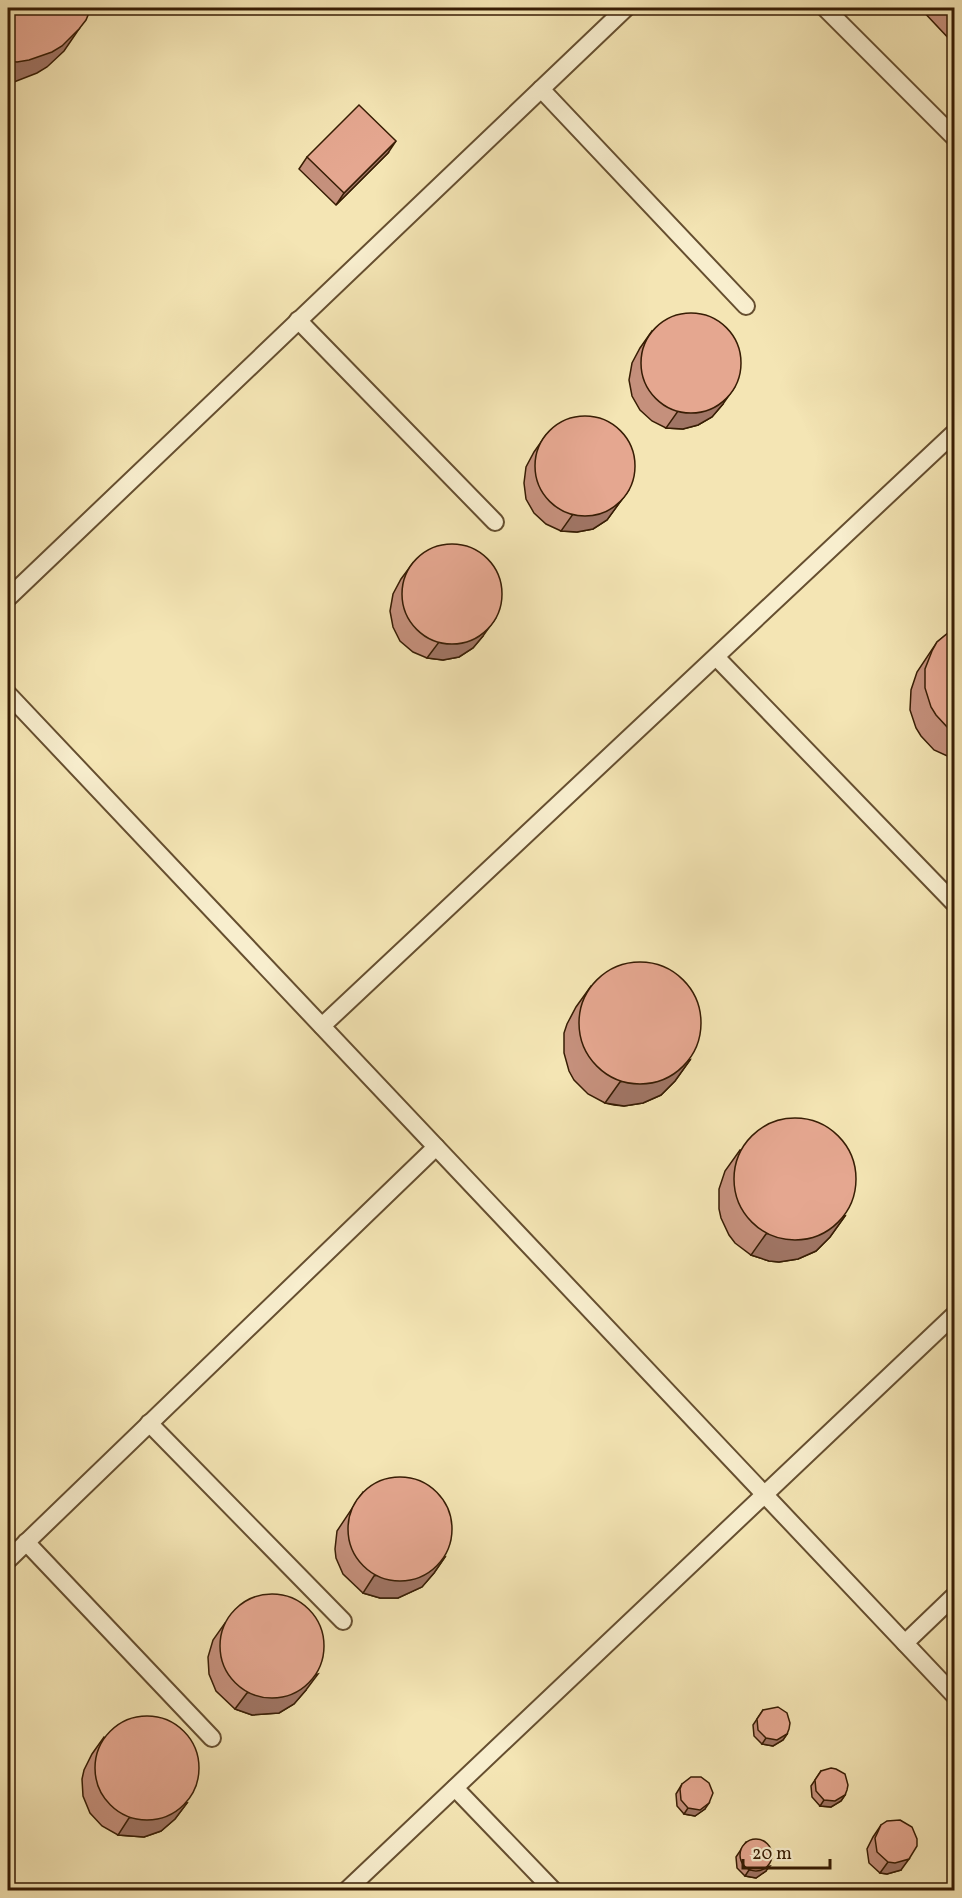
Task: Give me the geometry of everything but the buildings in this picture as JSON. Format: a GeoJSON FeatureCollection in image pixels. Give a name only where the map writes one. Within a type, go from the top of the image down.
{"type":"FeatureCollection","features":[{"type":"Feature","properties":{"kind":"lane"},"geometry":{"type":"LineString","coordinates":[[8,598],[626,8]]}},
{"type":"Feature","properties":{"kind":"lane"},"geometry":{"type":"LineString","coordinates":[[825,8],[954,137]]}},
{"type":"Feature","properties":{"kind":"lane"},"geometry":{"type":"LineString","coordinates":[[541,89],[746,306]]}},
{"type":"Feature","properties":{"kind":"lane"},"geometry":{"type":"LineString","coordinates":[[298,320],[495,522]]}},
{"type":"Feature","properties":{"kind":"lane"},"geometry":{"type":"LineString","coordinates":[[322,1026],[954,433]]}},
{"type":"Feature","properties":{"kind":"lane"},"geometry":{"type":"LineString","coordinates":[[716,657],[954,903]]}},
{"type":"Feature","properties":{"kind":"lane"},"geometry":{"type":"LineString","coordinates":[[8,694],[954,1695]]}},
{"type":"Feature","properties":{"kind":"lane"},"geometry":{"type":"LineString","coordinates":[[8,1560],[436,1147]]}},
{"type":"Feature","properties":{"kind":"lane"},"geometry":{"type":"LineString","coordinates":[[347,1890],[954,1315]]}},
{"type":"Feature","properties":{"kind":"lane"},"geometry":{"type":"LineString","coordinates":[[149,1423],[343,1621]]}},
{"type":"Feature","properties":{"kind":"lane"},"geometry":{"type":"LineString","coordinates":[[26,1542],[213,1738]]}},
{"type":"Feature","properties":{"kind":"lane"},"geometry":{"type":"LineString","coordinates":[[905,1643],[954,1596]]}},
{"type":"Feature","properties":{"kind":"lane"},"geometry":{"type":"LineString","coordinates":[[455,1788],[554,1890]]}}]}
